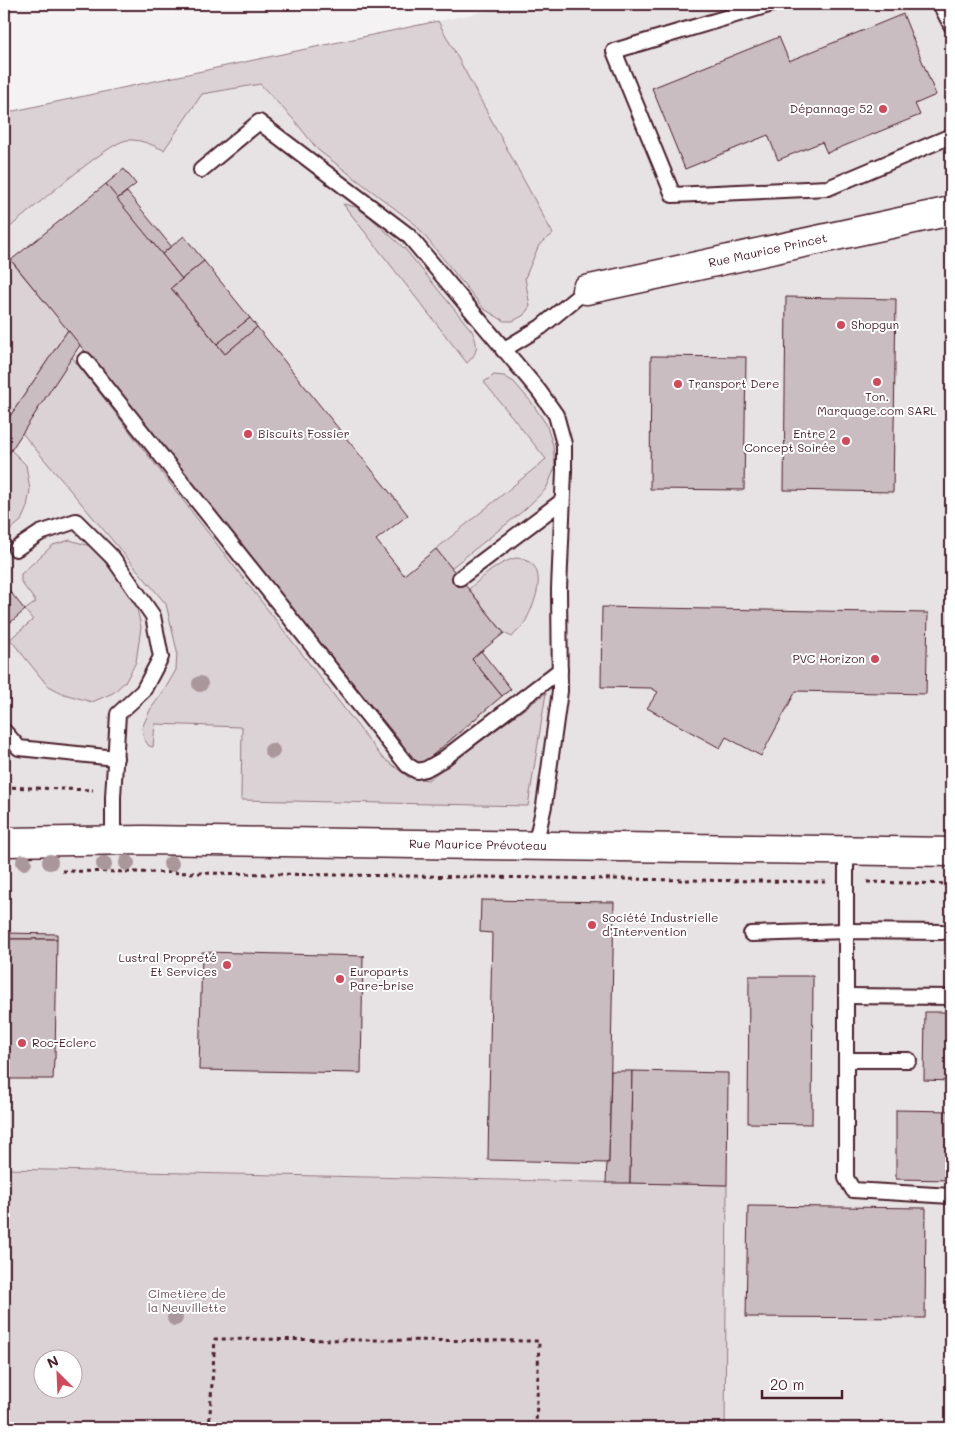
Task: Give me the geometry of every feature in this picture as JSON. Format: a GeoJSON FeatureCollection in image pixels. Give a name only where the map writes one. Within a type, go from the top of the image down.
{"type":"FeatureCollection","features":[{"type":"Feature","properties":{"kind":"street","name":"Rue Maurice Princet"},"geometry":{"type":"LineString","coordinates":[[586,290],[951,211]]}},
{"type":"Feature","properties":{"kind":"street","name":"Rue Maurice Prévoteau"},"geometry":{"type":"LineString","coordinates":[[4,842],[113,840],[951,852]]}},
{"type":"Feature","properties":{"kind":"lane"},"geometry":{"type":"LineString","coordinates":[[772,4],[614,52],[673,195],[828,188],[951,136]]}},
{"type":"Feature","properties":{"kind":"lane"},"geometry":{"type":"LineString","coordinates":[[940,4],[951,25]]}},
{"type":"Feature","properties":{"kind":"lane"},"geometry":{"type":"LineString","coordinates":[[201,170],[259,122],[408,235],[556,415],[564,444],[559,589],[560,691],[544,806],[535,846]]}},
{"type":"Feature","properties":{"kind":"lane"},"geometry":{"type":"LineString","coordinates":[[503,350],[541,327],[586,290]]}},
{"type":"Feature","properties":{"kind":"lane"},"geometry":{"type":"LineString","coordinates":[[85,360],[407,766],[417,771],[426,769],[442,760],[560,670]]}},
{"type":"Feature","properties":{"kind":"lane"},"geometry":{"type":"LineString","coordinates":[[460,578],[562,501]]}},
{"type":"Feature","properties":{"kind":"lane"},"geometry":{"type":"LineString","coordinates":[[16,550],[40,533],[76,521],[113,558],[152,616],[161,657],[143,691],[118,714],[113,840]]}},
{"type":"Feature","properties":{"kind":"lane"},"geometry":{"type":"LineString","coordinates":[[4,731],[18,748],[116,758]]}},
{"type":"Feature","properties":{"kind":"lane"},"geometry":{"type":"LineString","coordinates":[[846,851],[846,1178],[853,1190],[951,1196]]}},
{"type":"Feature","properties":{"kind":"lane"},"geometry":{"type":"LineString","coordinates":[[751,934],[847,931],[942,932]]}},
{"type":"Feature","properties":{"kind":"lane"},"geometry":{"type":"LineString","coordinates":[[846,996],[951,997]]}},
{"type":"Feature","properties":{"kind":"lane"},"geometry":{"type":"LineString","coordinates":[[846,1060],[909,1060]]}},
{"type":"Feature","properties":{"kind":"path"},"geometry":{"type":"LineString","coordinates":[[4,787],[114,790]]}},
{"type":"Feature","properties":{"kind":"path"},"geometry":{"type":"LineString","coordinates":[[53,871],[951,884]]}},
{"type":"Feature","properties":{"kind":"path"},"geometry":{"type":"LineString","coordinates":[[209,1428],[215,1339],[235,1339],[539,1341],[536,1428]]}},
{"type":"Feature","properties":{"kind":"shaded area"},"geometry":{"type":"Polygon","coordinates":[[[519,4],[951,4],[951,1428],[725,1428],[727,1185],[4,1169],[4,113],[519,4]]]}},
{"type":"Feature","properties":{"kind":"green space"},"geometry":{"type":"Polygon","coordinates":[[[438,21],[553,234],[539,245],[525,278],[530,306],[524,315],[513,321],[504,321],[484,309],[415,224],[318,150],[294,120],[260,84],[202,94],[164,150],[137,140],[127,140],[117,144],[85,166],[4,232],[4,113],[438,21]]]}},
{"type":"Feature","properties":{"kind":"green space"},"geometry":{"type":"Polygon","coordinates":[[[343,204],[356,207],[370,217],[405,249],[472,331],[476,348],[474,355],[467,363],[343,204]]]}},
{"type":"Feature","properties":{"kind":"green space"},"geometry":{"type":"Polygon","coordinates":[[[4,246],[11,261],[68,330],[4,425],[4,246]]]}},
{"type":"Feature","properties":{"kind":"green space"},"geometry":{"type":"Polygon","coordinates":[[[72,357],[381,756],[408,777],[428,780],[546,693],[528,806],[241,800],[242,727],[155,724],[153,747],[149,746],[144,739],[142,728],[150,710],[176,670],[177,651],[166,604],[22,433],[72,357]]]}},
{"type":"Feature","properties":{"kind":"green space"},"geometry":{"type":"Polygon","coordinates":[[[494,375],[504,376],[514,382],[532,403],[546,424],[553,445],[555,468],[546,489],[523,511],[451,568],[436,549],[546,459],[484,382],[494,375]]]}},
{"type":"Feature","properties":{"kind":"green space"},"geometry":{"type":"Polygon","coordinates":[[[11,450],[26,465],[30,490],[27,507],[21,521],[4,535],[4,461],[11,450]]]}},
{"type":"Feature","properties":{"kind":"green space"},"geometry":{"type":"Polygon","coordinates":[[[70,540],[93,547],[136,604],[141,627],[136,662],[126,681],[113,693],[92,702],[64,694],[47,685],[10,639],[33,620],[25,610],[36,602],[21,582],[21,574],[53,545],[70,540]]]}},
{"type":"Feature","properties":{"kind":"green space"},"geometry":{"type":"Polygon","coordinates":[[[516,558],[527,561],[534,566],[538,574],[538,584],[529,614],[524,624],[512,637],[504,633],[469,589],[497,566],[516,558]]]}},
{"type":"Feature","properties":{"kind":"green space","name":"Cimetière de la Neuvillette"},"geometry":{"type":"Polygon","coordinates":[[[4,1169],[727,1185],[725,1428],[4,1428],[4,1169]]]}},
{"type":"Feature","properties":{"kind":"building"},"geometry":{"type":"Polygon","coordinates":[[[903,14],[936,95],[915,104],[920,115],[827,153],[822,142],[778,160],[768,135],[685,169],[652,88],[779,37],[789,61],[903,14]]]}},
{"type":"Feature","properties":{"kind":"building"},"geometry":{"type":"Polygon","coordinates":[[[124,169],[136,184],[117,199],[106,184],[124,169]]]}},
{"type":"Feature","properties":{"kind":"building","name":"Biscuits Fossier"},"geometry":{"type":"Polygon","coordinates":[[[106,184],[182,279],[171,288],[225,354],[257,327],[408,515],[376,540],[404,575],[436,549],[504,633],[472,659],[502,696],[420,766],[11,260],[106,184]]]}},
{"type":"Feature","properties":{"kind":"building"},"geometry":{"type":"Polygon","coordinates":[[[127,192],[171,246],[162,254],[117,199],[127,192]]]}},
{"type":"Feature","properties":{"kind":"building"},"geometry":{"type":"Polygon","coordinates":[[[184,236],[204,261],[182,279],[162,254],[184,236]]]}},
{"type":"Feature","properties":{"kind":"building"},"geometry":{"type":"Polygon","coordinates":[[[204,261],[250,318],[217,344],[171,288],[204,261]]]}},
{"type":"Feature","properties":{"kind":"building"},"geometry":{"type":"Polygon","coordinates":[[[786,297],[896,299],[893,492],[784,490],[786,297]]]}},
{"type":"Feature","properties":{"kind":"building"},"geometry":{"type":"Polygon","coordinates":[[[250,318],[257,327],[225,354],[217,344],[250,318]]]}},
{"type":"Feature","properties":{"kind":"building"},"geometry":{"type":"Polygon","coordinates":[[[68,330],[80,345],[4,461],[4,425],[68,330]]]}},
{"type":"Feature","properties":{"kind":"building"},"geometry":{"type":"Polygon","coordinates":[[[651,356],[746,357],[744,490],[650,489],[651,356]]]}},
{"type":"Feature","properties":{"kind":"building"},"geometry":{"type":"Polygon","coordinates":[[[4,584],[25,610],[4,628],[4,584]]]}},
{"type":"Feature","properties":{"kind":"building"},"geometry":{"type":"Polygon","coordinates":[[[602,607],[928,613],[926,694],[796,691],[761,756],[726,737],[720,748],[647,708],[658,692],[651,688],[601,687],[602,607]]]}},
{"type":"Feature","properties":{"kind":"building"},"geometry":{"type":"Polygon","coordinates":[[[481,651],[511,689],[502,696],[472,659],[481,651]]]}},
{"type":"Feature","properties":{"kind":"building"},"geometry":{"type":"Polygon","coordinates":[[[481,900],[614,902],[609,1163],[488,1160],[492,933],[480,932],[481,900]]]}},
{"type":"Feature","properties":{"kind":"building"},"geometry":{"type":"Polygon","coordinates":[[[4,933],[57,934],[57,939],[5,939],[4,933]]]}},
{"type":"Feature","properties":{"kind":"building"},"geometry":{"type":"Polygon","coordinates":[[[4,933],[5,939],[57,939],[53,1079],[4,1079],[4,933]]]}},
{"type":"Feature","properties":{"kind":"building"},"geometry":{"type":"Polygon","coordinates":[[[202,952],[365,956],[363,956],[361,1073],[199,1070],[202,952]]]}},
{"type":"Feature","properties":{"kind":"building"},"geometry":{"type":"Polygon","coordinates":[[[749,976],[813,976],[812,1124],[748,1123],[749,976]]]}},
{"type":"Feature","properties":{"kind":"building"},"geometry":{"type":"Polygon","coordinates":[[[925,1012],[951,1012],[951,1081],[924,1080],[925,1012]]]}},
{"type":"Feature","properties":{"kind":"building"},"geometry":{"type":"Polygon","coordinates":[[[611,1071],[632,1071],[630,1183],[606,1183],[607,1162],[609,1163],[611,1071]]]}},
{"type":"Feature","properties":{"kind":"building"},"geometry":{"type":"Polygon","coordinates":[[[632,1071],[728,1073],[727,1185],[630,1183],[632,1071]]]}},
{"type":"Feature","properties":{"kind":"building"},"geometry":{"type":"Polygon","coordinates":[[[896,1110],[951,1111],[951,1180],[896,1179],[896,1110]]]}},
{"type":"Feature","properties":{"kind":"building"},"geometry":{"type":"Polygon","coordinates":[[[748,1206],[926,1208],[925,1318],[746,1317],[748,1206]]]}},
{"type":"Feature","properties":{"kind":"place","name":"Dépannage 52"},"geometry":{"type":"Point","coordinates":[883,109]}},
{"type":"Feature","properties":{"kind":"place","name":"Shopgun"},"geometry":{"type":"Point","coordinates":[841,325]}},
{"type":"Feature","properties":{"kind":"place","name":"Ton. Marquage.com SARL"},"geometry":{"type":"Point","coordinates":[877,382]}},
{"type":"Feature","properties":{"kind":"place","name":"Transport Dere"},"geometry":{"type":"Point","coordinates":[678,384]}},
{"type":"Feature","properties":{"kind":"place","name":"Biscuits Fossier"},"geometry":{"type":"Point","coordinates":[248,434]}},
{"type":"Feature","properties":{"kind":"place","name":"Entre 2 Concept Soirée"},"geometry":{"type":"Point","coordinates":[846,441]}},
{"type":"Feature","properties":{"kind":"place","name":"PVC Horizon"},"geometry":{"type":"Point","coordinates":[875,659]}},
{"type":"Feature","properties":{"kind":"place","name":"Société Industrielle d’Intervention"},"geometry":{"type":"Point","coordinates":[592,925]}},
{"type":"Feature","properties":{"kind":"place","name":"Lustral Propreté Et Services"},"geometry":{"type":"Point","coordinates":[227,965]}},
{"type":"Feature","properties":{"kind":"place","name":"Europarts Pare-brise"},"geometry":{"type":"Point","coordinates":[340,979]}},
{"type":"Feature","properties":{"kind":"place","name":"Roc-Eclerc"},"geometry":{"type":"Point","coordinates":[22,1043]}}]}
